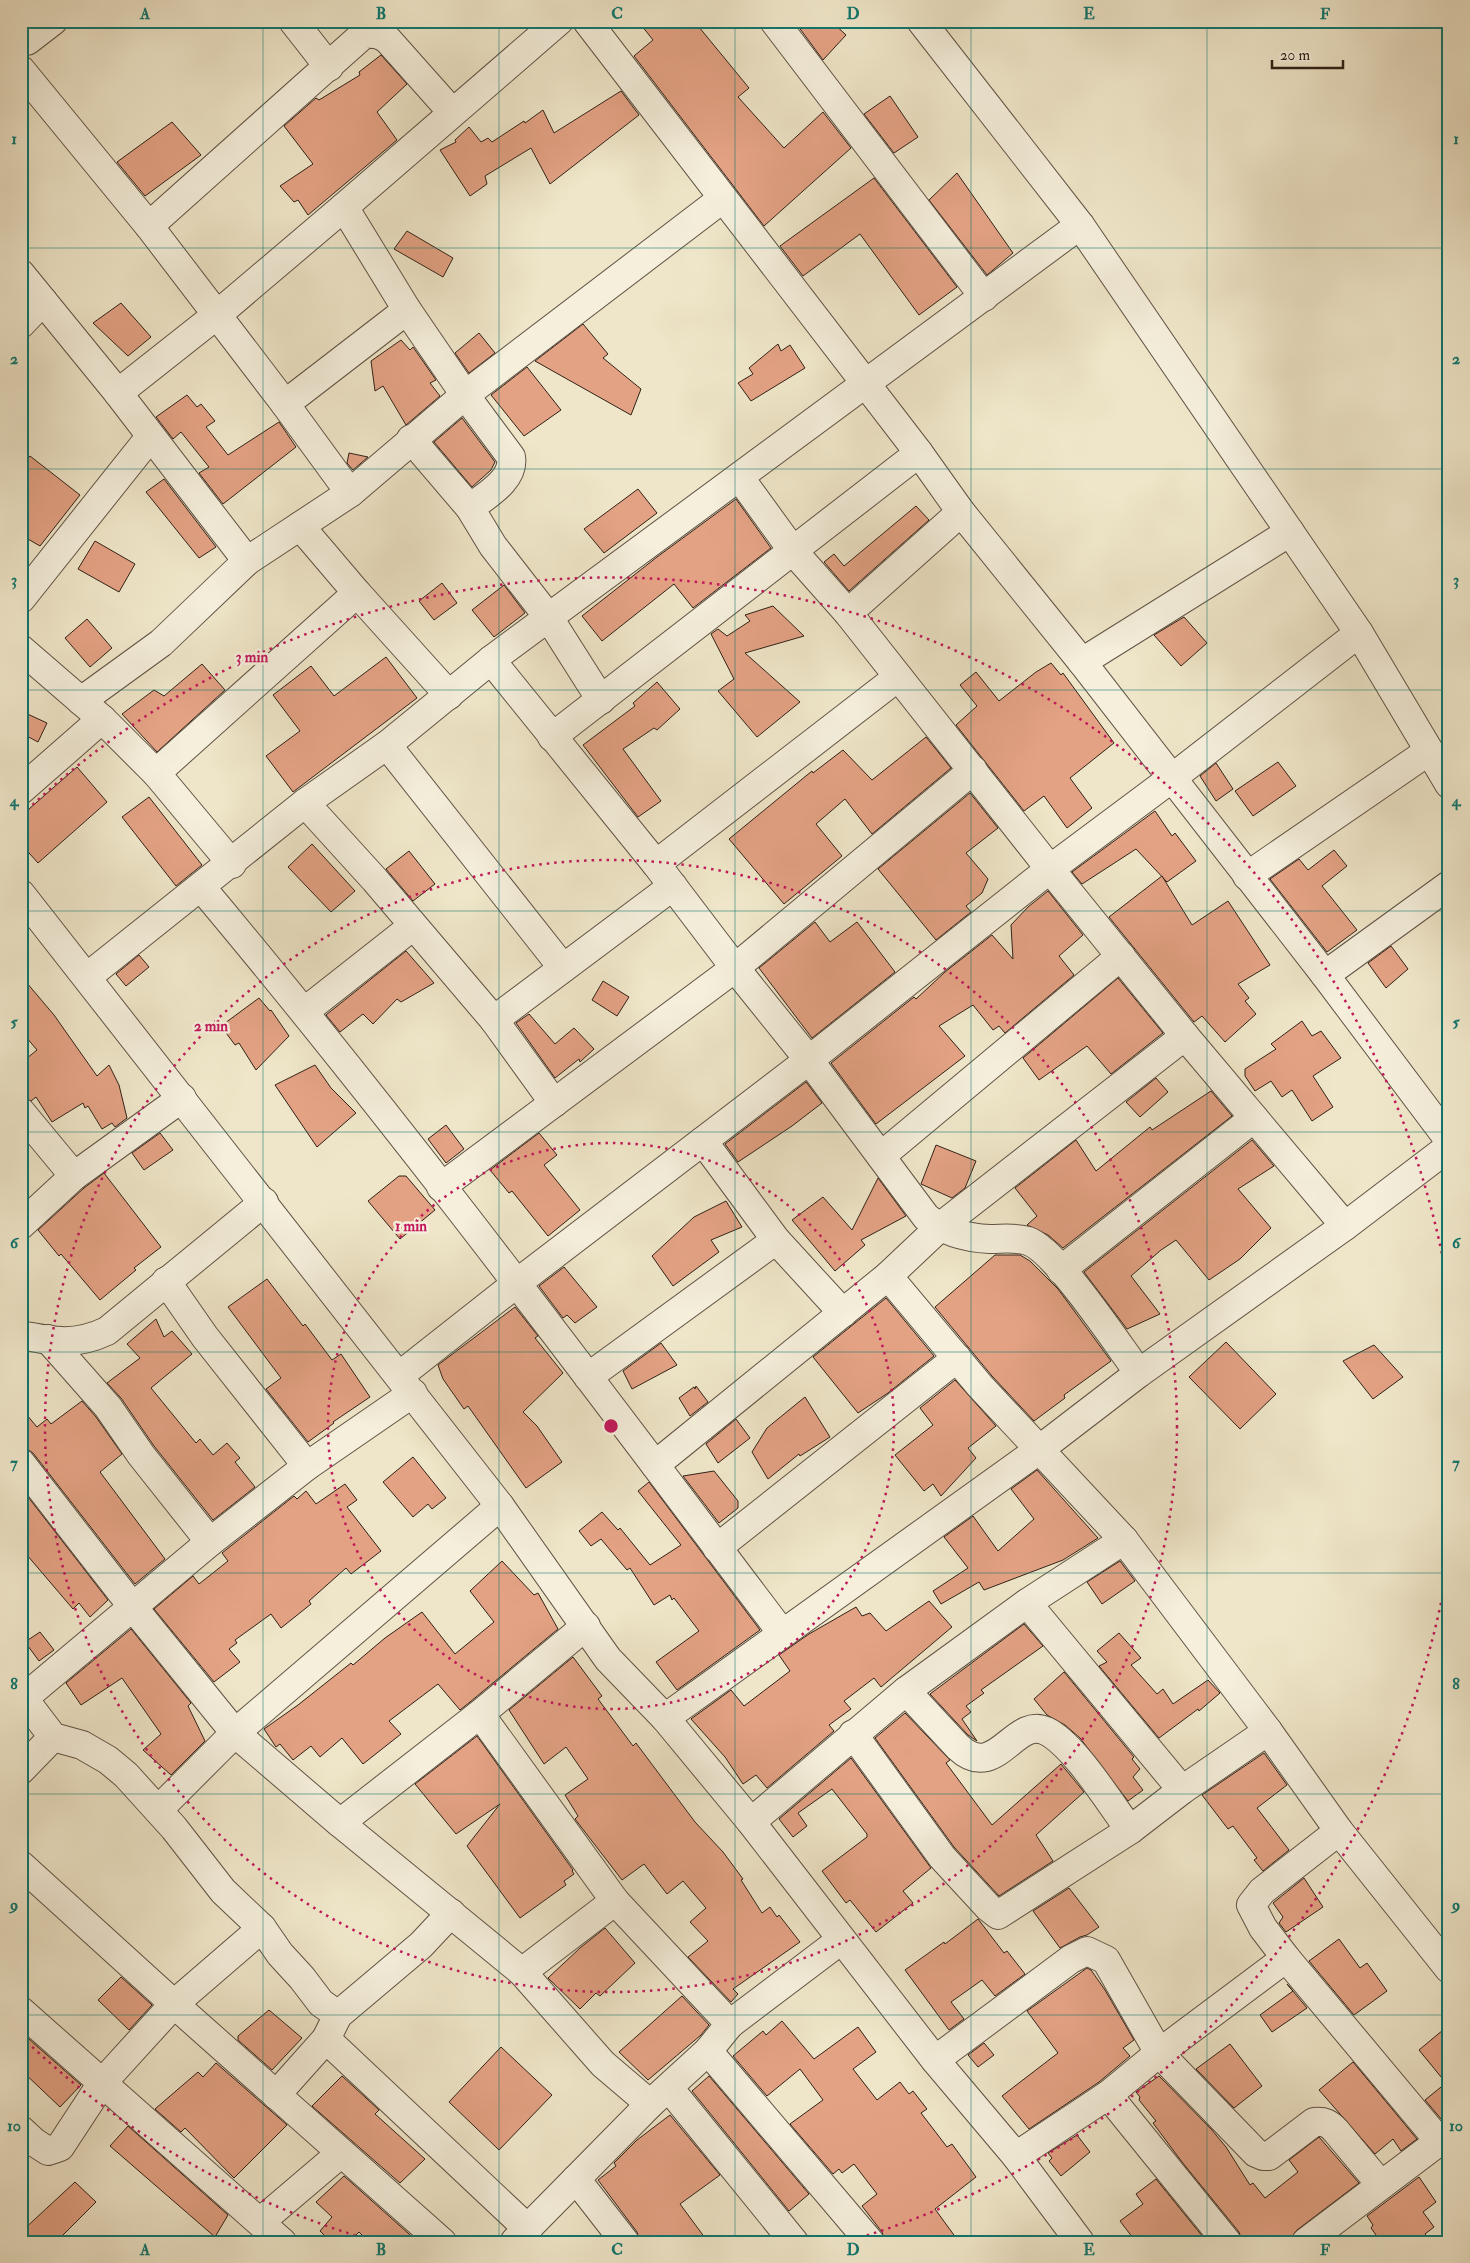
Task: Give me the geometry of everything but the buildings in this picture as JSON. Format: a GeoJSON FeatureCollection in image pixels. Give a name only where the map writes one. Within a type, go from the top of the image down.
{"type":"FeatureCollection","features":[{"type":"Feature","properties":{"kind":"street"},"geometry":{"type":"LineString","coordinates":[[23,40],[52,21]]}},
{"type":"Feature","properties":{"kind":"street"},"geometry":{"type":"LineString","coordinates":[[293,21],[329,66]]}},
{"type":"Feature","properties":{"kind":"street"},"geometry":{"type":"LineString","coordinates":[[587,21],[919,453],[961,512],[1082,662],[1325,975],[1449,1140]]}},
{"type":"Feature","properties":{"kind":"street"},"geometry":{"type":"LineString","coordinates":[[774,21],[984,297]]}},
{"type":"Feature","properties":{"kind":"street"},"geometry":{"type":"LineString","coordinates":[[921,21],[1080,225],[1359,633],[1449,784]]}},
{"type":"Feature","properties":{"kind":"street"},"geometry":{"type":"LineString","coordinates":[[118,393],[218,314],[344,207],[550,24]]}},
{"type":"Feature","properties":{"kind":"street"},"geometry":{"type":"LineString","coordinates":[[148,226],[364,34],[381,35],[388,40],[452,112]]}},
{"type":"Feature","properties":{"kind":"street"},"geometry":{"type":"LineString","coordinates":[[21,70],[218,314],[350,493]]}},
{"type":"Feature","properties":{"kind":"street"},"geometry":{"type":"LineString","coordinates":[[81,701],[161,643],[247,561],[350,493],[411,439],[465,395],[722,199]]}},
{"type":"Feature","properties":{"kind":"street"},"geometry":{"type":"LineString","coordinates":[[344,207],[406,310],[465,395],[507,450],[512,463],[502,482],[470,508]]}},
{"type":"Feature","properties":{"kind":"street"},"geometry":{"type":"LineString","coordinates":[[87,977],[232,864],[305,803],[387,745],[492,660],[1080,225]]}},
{"type":"Feature","properties":{"kind":"street"},"geometry":{"type":"LineString","coordinates":[[21,274],[118,393],[247,561]]}},
{"type":"Feature","properties":{"kind":"street"},"geometry":{"type":"LineString","coordinates":[[21,324],[43,301]]}},
{"type":"Feature","properties":{"kind":"street"},"geometry":{"type":"LineString","coordinates":[[285,404],[406,310]]}},
{"type":"Feature","properties":{"kind":"street"},"geometry":{"type":"LineString","coordinates":[[21,599],[150,437]]}},
{"type":"Feature","properties":{"kind":"street"},"geometry":{"type":"LineString","coordinates":[[411,439],[470,508],[493,546],[549,618],[601,700]]}},
{"type":"Feature","properties":{"kind":"street"},"geometry":{"type":"LineString","coordinates":[[552,737],[919,453]]}},
{"type":"Feature","properties":{"kind":"street"},"geometry":{"type":"LineString","coordinates":[[740,478],[793,551],[848,613],[1050,869],[1185,1036],[1345,1226]]}},
{"type":"Feature","properties":{"kind":"street"},"geometry":{"type":"LineString","coordinates":[[848,613],[961,512]]}},
{"type":"Feature","properties":{"kind":"street"},"geometry":{"type":"LineString","coordinates":[[300,526],[357,594],[449,695]]}},
{"type":"Feature","properties":{"kind":"street"},"geometry":{"type":"LineString","coordinates":[[1082,662],[1290,532]]}},
{"type":"Feature","properties":{"kind":"street"},"geometry":{"type":"LineString","coordinates":[[156,773],[357,594]]}},
{"type":"Feature","properties":{"kind":"street"},"geometry":{"type":"LineString","coordinates":[[338,2015],[320,2003],[302,1978],[280,1954],[262,1928],[223,1891],[158,1810],[126,1775],[108,1760],[82,1745],[54,1737],[22,1696],[406,1384],[517,1283],[809,1060],[1050,869],[1172,778],[1359,633]]}},
{"type":"Feature","properties":{"kind":"street"},"geometry":{"type":"LineString","coordinates":[[22,651],[102,719],[156,773],[232,864]]}},
{"type":"Feature","properties":{"kind":"street"},"geometry":{"type":"LineString","coordinates":[[492,660],[656,864],[735,968],[809,1060],[926,1217],[958,1234],[971,1237],[1013,1238],[1029,1242],[1046,1252],[1139,1373]]}},
{"type":"Feature","properties":{"kind":"street"},"geometry":{"type":"LineString","coordinates":[[656,864],[898,676]]}},
{"type":"Feature","properties":{"kind":"street"},"geometry":{"type":"LineString","coordinates":[[21,790],[102,719]]}},
{"type":"Feature","properties":{"kind":"street"},"geometry":{"type":"LineString","coordinates":[[387,745],[563,968]]}},
{"type":"Feature","properties":{"kind":"street"},"geometry":{"type":"LineString","coordinates":[[1247,876],[1429,751]]}},
{"type":"Feature","properties":{"kind":"street"},"geometry":{"type":"LineString","coordinates":[[441,1187],[735,968],[973,770]]}},
{"type":"Feature","properties":{"kind":"street"},"geometry":{"type":"LineString","coordinates":[[305,803],[375,880],[494,1020],[554,1103]]}},
{"type":"Feature","properties":{"kind":"street"},"geometry":{"type":"LineString","coordinates":[[1325,975],[1449,885]]}},
{"type":"Feature","properties":{"kind":"street"},"geometry":{"type":"LineString","coordinates":[[494,1020],[673,886]]}},
{"type":"Feature","properties":{"kind":"street"},"geometry":{"type":"LineString","coordinates":[[201,887],[305,1011],[517,1283],[782,1633]]}},
{"type":"Feature","properties":{"kind":"street"},"geometry":{"type":"LineString","coordinates":[[21,894],[264,1202],[500,1506],[608,1659],[666,1718],[750,1822],[935,2060],[1016,2156],[1080,2242]]}},
{"type":"Feature","properties":{"kind":"street"},"geometry":{"type":"LineString","coordinates":[[305,1011],[413,926]]}},
{"type":"Feature","properties":{"kind":"street"},"geometry":{"type":"LineString","coordinates":[[881,1156],[1121,956]]}},
{"type":"Feature","properties":{"kind":"street"},"geometry":{"type":"LineString","coordinates":[[655,1465],[888,1276],[941,1226],[1185,1036]]}},
{"type":"Feature","properties":{"kind":"street"},"geometry":{"type":"LineString","coordinates":[[21,1225],[74,1176],[182,1098]]}},
{"type":"Feature","properties":{"kind":"street"},"geometry":{"type":"LineString","coordinates":[[1061,1270],[1254,1118]]}},
{"type":"Feature","properties":{"kind":"street"},"geometry":{"type":"LineString","coordinates":[[24,1122],[74,1176]]}},
{"type":"Feature","properties":{"kind":"street"},"geometry":{"type":"LineString","coordinates":[[703,1141],[776,1240],[843,1313]]}},
{"type":"Feature","properties":{"kind":"street"},"geometry":{"type":"LineString","coordinates":[[666,1718],[1040,1449],[1139,1373],[1345,1226],[1449,1147]]}},
{"type":"Feature","properties":{"kind":"street"},"geometry":{"type":"LineString","coordinates":[[21,1335],[74,1342],[89,1339],[107,1331],[264,1202]]}},
{"type":"Feature","properties":{"kind":"street"},"geometry":{"type":"LineString","coordinates":[[588,1377],[776,1240]]}},
{"type":"Feature","properties":{"kind":"street"},"geometry":{"type":"LineString","coordinates":[[888,1276],[980,1386],[1124,1540],[1268,1730],[1339,1831],[1449,1969]]}},
{"type":"Feature","properties":{"kind":"street"},"geometry":{"type":"LineString","coordinates":[[166,1281],[205,1337],[307,1466]]}},
{"type":"Feature","properties":{"kind":"street"},"geometry":{"type":"LineString","coordinates":[[48,1339],[108,1407],[141,1455],[210,1542]]}},
{"type":"Feature","properties":{"kind":"street"},"geometry":{"type":"LineString","coordinates":[[717,1548],[957,1358]]}},
{"type":"Feature","properties":{"kind":"street"},"geometry":{"type":"LineString","coordinates":[[21,1463],[132,1606],[235,1732],[340,1823],[522,1972],[603,2064],[659,2096],[794,2242]]}},
{"type":"Feature","properties":{"kind":"street"},"geometry":{"type":"LineString","coordinates":[[158,1810],[235,1732],[500,1506]]}},
{"type":"Feature","properties":{"kind":"street"},"geometry":{"type":"LineString","coordinates":[[750,1822],[906,1691],[1027,1603],[1124,1540]]}},
{"type":"Feature","properties":{"kind":"street"},"geometry":{"type":"LineString","coordinates":[[1027,1603],[1182,1790]]}},
{"type":"Feature","properties":{"kind":"street"},"geometry":{"type":"LineString","coordinates":[[340,1823],[480,1714],[586,1626]]}},
{"type":"Feature","properties":{"kind":"street"},"geometry":{"type":"LineString","coordinates":[[906,1691],[958,1747],[967,1755],[976,1758],[985,1758],[1036,1728],[1045,1730],[1060,1740],[1076,1758],[1130,1830]]}},
{"type":"Feature","properties":{"kind":"street"},"geometry":{"type":"LineString","coordinates":[[480,1714],[615,1901],[730,2024]]}},
{"type":"Feature","properties":{"kind":"street"},"geometry":{"type":"LineString","coordinates":[[854,1734],[942,1857],[989,1908],[998,1915],[1130,1830],[1182,1790],[1268,1730]]}},
{"type":"Feature","properties":{"kind":"street"},"geometry":{"type":"LineString","coordinates":[[21,1770],[54,1737]]}},
{"type":"Feature","properties":{"kind":"street"},"geometry":{"type":"LineString","coordinates":[[1306,2242],[1444,2138],[1286,1958],[1262,1928],[1251,1906],[1262,1891],[1339,1831]]}},
{"type":"Feature","properties":{"kind":"street"},"geometry":{"type":"LineString","coordinates":[[21,1865],[340,2154],[442,2242]]}},
{"type":"Feature","properties":{"kind":"street"},"geometry":{"type":"LineString","coordinates":[[522,1972],[615,1901]]}},
{"type":"Feature","properties":{"kind":"street"},"geometry":{"type":"LineString","coordinates":[[276,2095],[326,2039],[338,2015],[421,1945],[452,1913]]}},
{"type":"Feature","properties":{"kind":"street"},"geometry":{"type":"LineString","coordinates":[[21,2130],[48,2151],[60,2146],[102,2084],[174,2004],[262,1928]]}},
{"type":"Feature","properties":{"kind":"street"},"geometry":{"type":"LineString","coordinates":[[326,2039],[521,2235],[659,2096],[708,2051],[730,2024],[841,1940]]}},
{"type":"Feature","properties":{"kind":"street"},"geometry":{"type":"LineString","coordinates":[[935,2060],[1071,1959],[1087,1951],[1106,1960],[1159,2053],[1256,2153],[1269,2156],[1314,2122],[1323,2121],[1330,2124],[1381,2185]]}},
{"type":"Feature","properties":{"kind":"street"},"geometry":{"type":"LineString","coordinates":[[1016,2156],[1108,2095],[1159,2053],[1286,1958]]}},
{"type":"Feature","properties":{"kind":"street"},"geometry":{"type":"LineString","coordinates":[[21,2011],[282,2242]]}},
{"type":"Feature","properties":{"kind":"street"},"geometry":{"type":"LineString","coordinates":[[708,2051],[870,2242]]}},
{"type":"Feature","properties":{"kind":"street"},"geometry":{"type":"LineString","coordinates":[[1108,2095],[1227,2242]]}},
{"type":"Feature","properties":{"kind":"street"},"geometry":{"type":"LineString","coordinates":[[260,2222],[340,2154]]}},
{"type":"Feature","properties":{"kind":"street"},"geometry":{"type":"LineString","coordinates":[[576,2179],[625,2242]]}}]}
